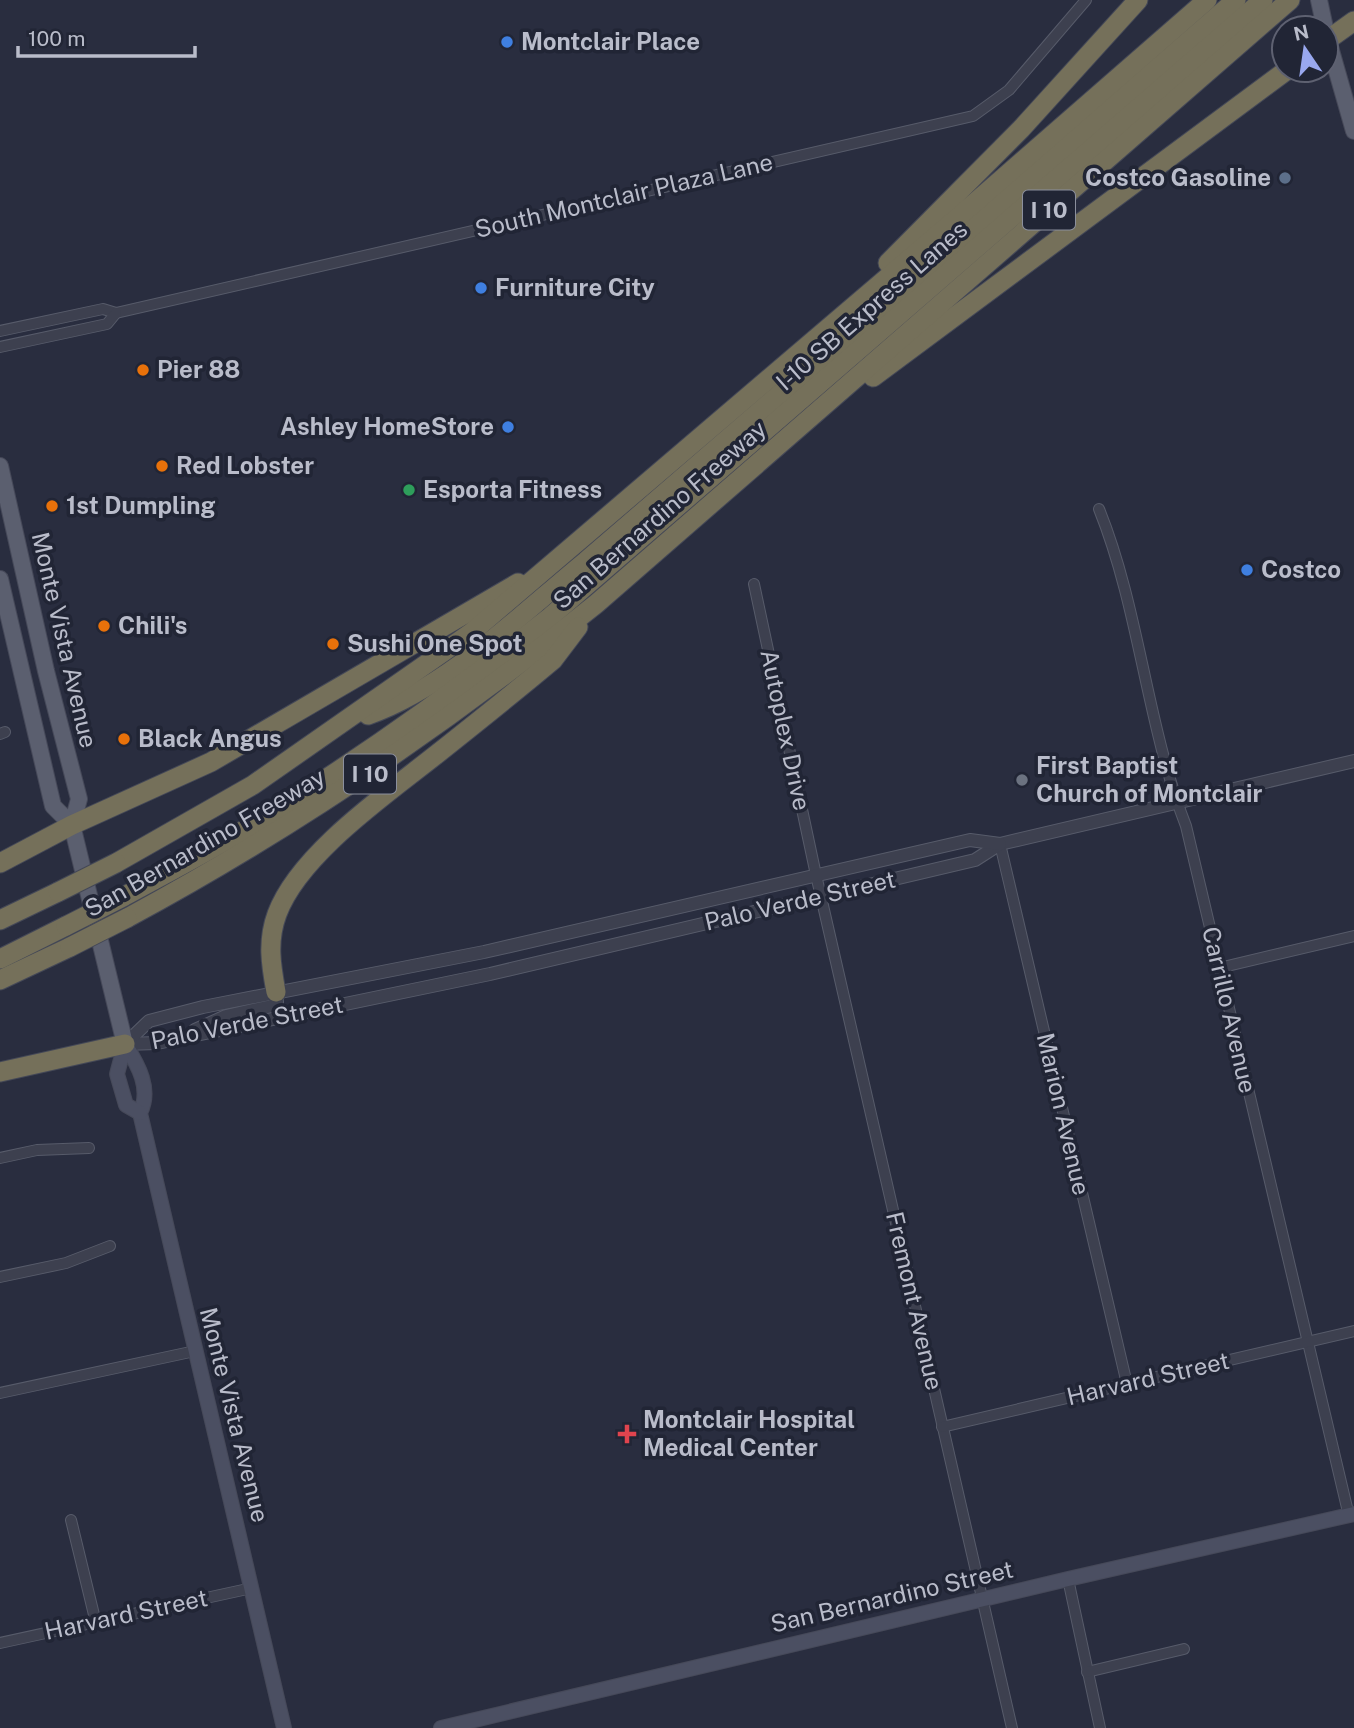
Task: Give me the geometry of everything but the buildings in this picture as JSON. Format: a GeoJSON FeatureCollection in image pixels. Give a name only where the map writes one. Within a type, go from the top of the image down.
{"type":"FeatureCollection","features":[{"type":"Feature","properties":{"kind":"highway"},"geometry":{"type":"LineString","coordinates":[[815,340],[1029,121],[1138,0]]}},
{"type":"Feature","properties":{"kind":"highway","name":"San Bernardino Freeway"},"geometry":{"type":"LineString","coordinates":[[0,920],[116,863],[253,785],[344,724],[472,632],[562,558],[1207,0]]}},
{"type":"Feature","properties":{"kind":"highway","name":"I-10 SB Express Lanes"},"geometry":{"type":"LineString","coordinates":[[344,724],[397,705],[493,638],[788,389],[1236,0]]}},
{"type":"Feature","properties":{"kind":"highway","name":"I-10 SB Express Lanes"},"geometry":{"type":"LineString","coordinates":[[0,959],[123,897],[279,809],[457,690],[551,617],[1263,0]]}},
{"type":"Feature","properties":{"kind":"highway","name":"San Bernardino Freeway"},"geometry":{"type":"LineString","coordinates":[[0,980],[127,918],[279,833],[431,731],[596,604],[1290,0]]}},
{"type":"Feature","properties":{"kind":"highway"},"geometry":{"type":"LineString","coordinates":[[808,420],[906,355],[955,314],[1270,82]]}},
{"type":"Feature","properties":{"kind":"highway"},"geometry":{"type":"LineString","coordinates":[[0,863],[72,825],[211,762],[562,558]]}},
{"type":"Feature","properties":{"kind":"highway"},"geometry":{"type":"LineString","coordinates":[[276,992],[271,962],[273,929],[287,895],[304,872],[350,824],[553,660],[596,604]]}},
{"type":"Feature","properties":{"kind":"highway"},"geometry":{"type":"LineString","coordinates":[[0,1072],[125,1044]]}},
{"type":"Feature","properties":{"kind":"main road"},"geometry":{"type":"LineString","coordinates":[[1340,83],[1354,131]]}},
{"type":"Feature","properties":{"kind":"main road","name":"Monte Vista Avenue"},"geometry":{"type":"LineString","coordinates":[[0,466],[46,671],[79,799],[72,825],[125,1044],[140,1068],[146,1101],[140,1113],[284,1728]]}},
{"type":"Feature","properties":{"kind":"main road","name":"Monte Vista Avenue"},"geometry":{"type":"LineString","coordinates":[[0,580],[52,806],[72,825]]}},
{"type":"Feature","properties":{"kind":"main road","name":"Monte Vista Avenue"},"geometry":{"type":"LineString","coordinates":[[125,1044],[117,1074],[126,1105],[140,1113]]}},
{"type":"Feature","properties":{"kind":"main road","name":"San Bernardino Street"},"geometry":{"type":"LineString","coordinates":[[441,1728],[982,1599],[1351,1515]]}},
{"type":"Feature","properties":{"kind":"street","name":"South Montclair Plaza Lane"},"geometry":{"type":"LineString","coordinates":[[0,331],[103,309],[116,313],[973,117],[1009,90],[1086,0]]}},
{"type":"Feature","properties":{"kind":"street","name":"South Montclair Plaza Lane"},"geometry":{"type":"LineString","coordinates":[[0,347],[107,324],[116,313]]}},
{"type":"Feature","properties":{"kind":"street","name":"Carrillo Avenue"},"geometry":{"type":"LineString","coordinates":[[1099,509],[1116,552],[1177,804],[1186,826],[1307,1342],[1351,1515]]}},
{"type":"Feature","properties":{"kind":"street","name":"Autoplex Drive"},"geometry":{"type":"LineString","coordinates":[[754,584],[816,875]]}},
{"type":"Feature","properties":{"kind":"street","name":"Palo Verde Street"},"geometry":{"type":"LineString","coordinates":[[125,1044],[157,1043],[490,974],[975,860],[1000,844],[1354,761]]}},
{"type":"Feature","properties":{"kind":"street","name":"Palo Verde Street"},"geometry":{"type":"LineString","coordinates":[[125,1044],[149,1021],[276,992],[484,952],[970,840],[1000,844]]}},
{"type":"Feature","properties":{"kind":"street","name":"Marion Avenue"},"geometry":{"type":"LineString","coordinates":[[1000,844],[1127,1384]]}},
{"type":"Feature","properties":{"kind":"street","name":"Fremont Avenue"},"geometry":{"type":"LineString","coordinates":[[816,875],[1012,1728]]}},
{"type":"Feature","properties":{"kind":"street"},"geometry":{"type":"LineString","coordinates":[[1219,968],[1354,936]]}},
{"type":"Feature","properties":{"kind":"street"},"geometry":{"type":"LineString","coordinates":[[178,1038],[226,1016],[272,1006],[277,1002],[276,992]]}},
{"type":"Feature","properties":{"kind":"street"},"geometry":{"type":"LineString","coordinates":[[0,1158],[37,1150],[89,1147]]}},
{"type":"Feature","properties":{"kind":"street"},"geometry":{"type":"LineString","coordinates":[[0,1276],[66,1263],[110,1246]]}},
{"type":"Feature","properties":{"kind":"street","name":"Harvard Street"},"geometry":{"type":"LineString","coordinates":[[942,1427],[1354,1331]]}},
{"type":"Feature","properties":{"kind":"street"},"geometry":{"type":"LineString","coordinates":[[0,1393],[195,1351]]}},
{"type":"Feature","properties":{"kind":"street"},"geometry":{"type":"LineString","coordinates":[[71,1520],[96,1623]]}},
{"type":"Feature","properties":{"kind":"street"},"geometry":{"type":"LineString","coordinates":[[1068,1579],[1100,1728]]}},
{"type":"Feature","properties":{"kind":"street","name":"Harvard Street"},"geometry":{"type":"LineString","coordinates":[[0,1643],[252,1588]]}},
{"type":"Feature","properties":{"kind":"street"},"geometry":{"type":"LineString","coordinates":[[1087,1672],[1184,1649]]}},
{"type":"Feature","properties":{"kind":"place","name":"Montclair Place"},"geometry":{"type":"Point","coordinates":[507,42]}},
{"type":"Feature","properties":{"kind":"place","name":"Costco Gasoline"},"geometry":{"type":"Point","coordinates":[1285,178]}},
{"type":"Feature","properties":{"kind":"place","name":"Furniture City"},"geometry":{"type":"Point","coordinates":[481,288]}},
{"type":"Feature","properties":{"kind":"place","name":"Pier 88"},"geometry":{"type":"Point","coordinates":[143,370]}},
{"type":"Feature","properties":{"kind":"place","name":"Ashley HomeStore"},"geometry":{"type":"Point","coordinates":[508,427]}},
{"type":"Feature","properties":{"kind":"place","name":"Red Lobster"},"geometry":{"type":"Point","coordinates":[162,466]}},
{"type":"Feature","properties":{"kind":"place","name":"Esporta Fitness"},"geometry":{"type":"Point","coordinates":[409,490]}},
{"type":"Feature","properties":{"kind":"place","name":"1st Dumpling"},"geometry":{"type":"Point","coordinates":[52,506]}},
{"type":"Feature","properties":{"kind":"place","name":"Costco"},"geometry":{"type":"Point","coordinates":[1247,570]}},
{"type":"Feature","properties":{"kind":"place","name":"Chili's"},"geometry":{"type":"Point","coordinates":[104,626]}},
{"type":"Feature","properties":{"kind":"place","name":"Sushi One Spot"},"geometry":{"type":"Point","coordinates":[333,644]}},
{"type":"Feature","properties":{"kind":"place","name":"Black Angus"},"geometry":{"type":"Point","coordinates":[124,739]}},
{"type":"Feature","properties":{"kind":"place","name":"First Baptist Church of Montclair"},"geometry":{"type":"Point","coordinates":[1022,780]}},
{"type":"Feature","properties":{"kind":"place","name":"Montclair Hospital Medical Center"},"geometry":{"type":"Point","coordinates":[627,1434]}}]}
